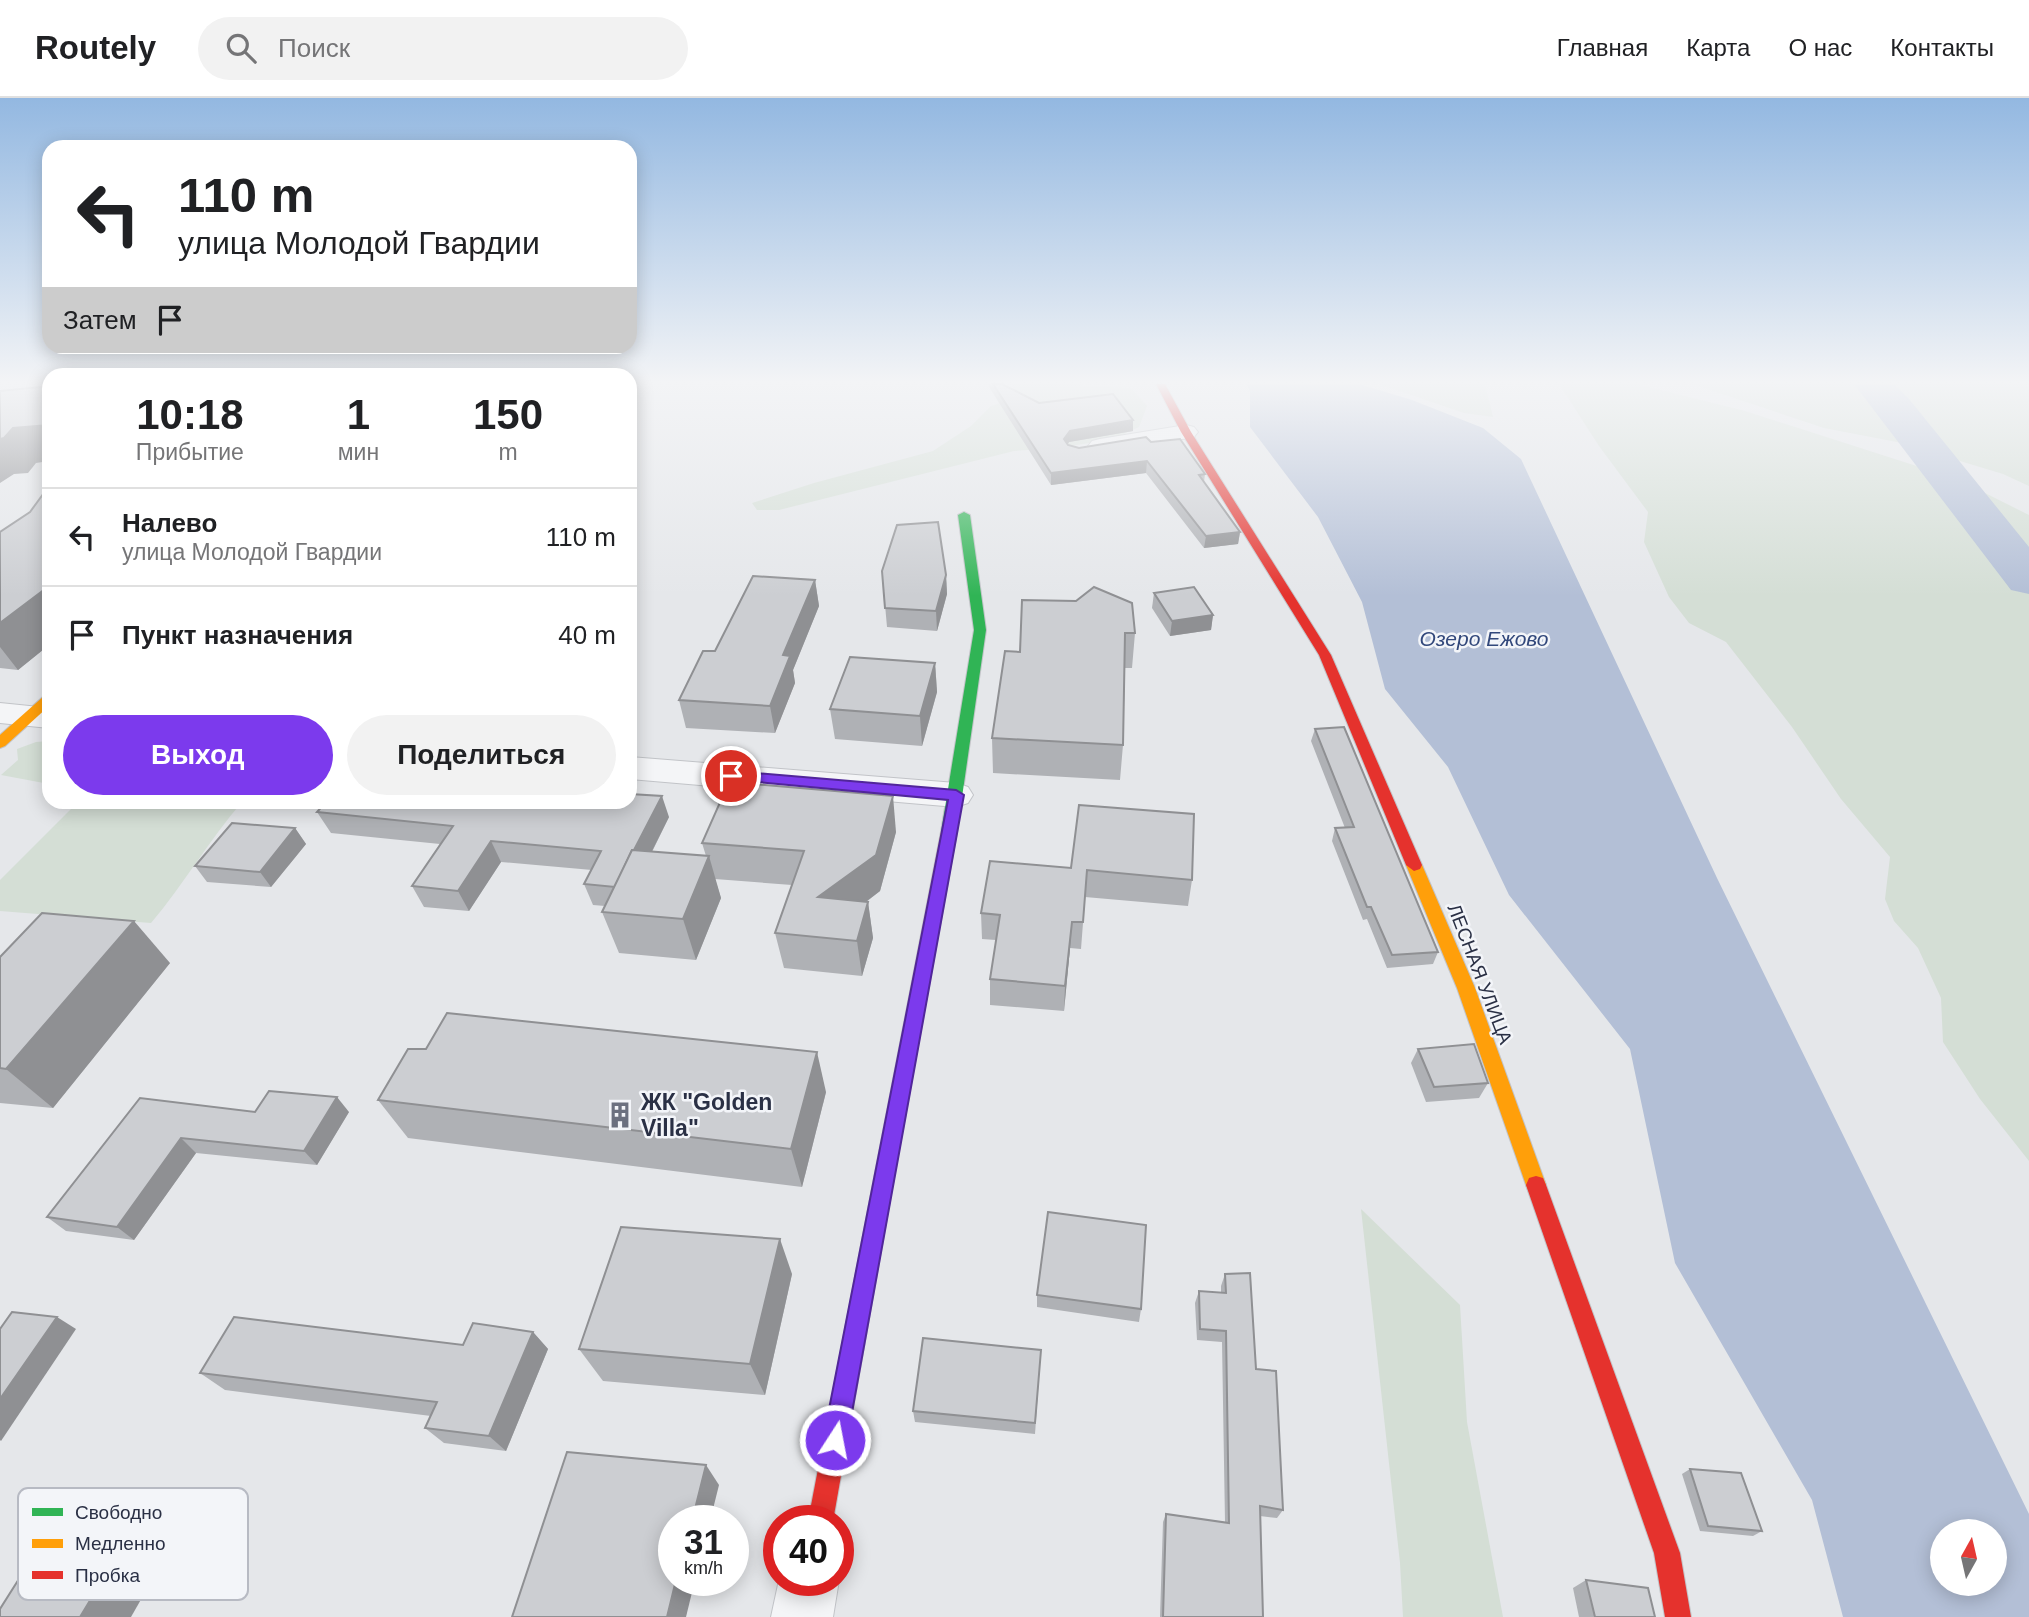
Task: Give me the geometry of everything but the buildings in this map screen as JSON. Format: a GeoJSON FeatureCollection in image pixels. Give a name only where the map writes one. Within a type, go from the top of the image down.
{"type":"FeatureCollection","features":[{"type":"Feature","properties":{"kind":"street","name":"ЛЕСНАЯ УЛИЦА"},"geometry":{"type":"LineString","coordinates":[[1200,455],[1325,655],[1466,988],[1667,1553],[1678,1617]]}},
{"type":"Feature","properties":{"kind":"street"},"geometry":{"type":"LineString","coordinates":[[823,1505],[956,795],[980,630],[964,515]]}},
{"type":"Feature","properties":{"kind":"street"},"geometry":{"type":"LineString","coordinates":[[0,743],[32,712]]}},
{"type":"Feature","properties":{"kind":"street"},"geometry":{"type":"LineString","coordinates":[[637,769],[956,795]]}},
{"type":"Feature","properties":{"kind":"street"},"geometry":{"type":"LineString","coordinates":[[802,1617],[806,1596]]}},
{"type":"Feature","properties":{"kind":"shaded area"},"geometry":{"type":"Polygon","coordinates":[[[919,455],[999,455],[779,510],[757,510],[752,503],[919,455]]]}},
{"type":"Feature","properties":{"kind":"shaded area"},"geometry":{"type":"Polygon","coordinates":[[[1606,455],[1882,455],[1957,479],[2029,515],[2029,1161],[1980,1099],[1943,1042],[1941,998],[1918,948],[1894,921],[1885,899],[1890,857],[1841,799],[1792,727],[1726,642],[1689,623],[1669,597],[1644,542],[1648,512],[1606,455]]]}},
{"type":"Feature","properties":{"kind":"shaded area"},"geometry":{"type":"Polygon","coordinates":[[[1940,455],[2029,455],[2029,486],[2003,474],[1940,455]]]}},
{"type":"Feature","properties":{"kind":"shaded area"},"geometry":{"type":"Polygon","coordinates":[[[42,742],[42,783],[1,775],[18,760],[17,749],[42,742]]]}},
{"type":"Feature","properties":{"kind":"shaded area"},"geometry":{"type":"Polygon","coordinates":[[[71,809],[236,809],[151,923],[0,911],[0,880],[71,809]]]}},
{"type":"Feature","properties":{"kind":"shaded area"},"geometry":{"type":"Polygon","coordinates":[[[1361,1209],[1460,1305],[1467,1422],[1503,1617],[1403,1617],[1400,1563],[1361,1209]]]}},
{"type":"Feature","properties":{"kind":"water","name":"Озеро Ежово"},"geometry":{"type":"Polygon","coordinates":[[[1271,455],[1516,455],[1521,459],[1717,878],[2029,1514],[2029,1617],[1843,1617],[1812,1500],[1675,1263],[1630,1049],[1509,895],[1448,767],[1385,689],[1362,602],[1318,517],[1271,455]]]}},
{"type":"Feature","properties":{"kind":"waterway"},"geometry":{"type":"LineString","coordinates":[[1932,455],[2029,579]]}},
{"type":"Feature","properties":{"kind":"traffic: fast"},"geometry":{"type":"LineString","coordinates":[[949,832],[980,630],[964,515]]}},
{"type":"Feature","properties":{"kind":"traffic: slow"},"geometry":{"type":"LineString","coordinates":[[0,743],[42,705]]}},
{"type":"Feature","properties":{"kind":"traffic: slow"},"geometry":{"type":"LineString","coordinates":[[884,1178],[949,832]]}},
{"type":"Feature","properties":{"kind":"traffic: slow"},"geometry":{"type":"LineString","coordinates":[[1414,865],[1466,988],[1536,1185]]}},
{"type":"Feature","properties":{"kind":"traffic: jam"},"geometry":{"type":"LineString","coordinates":[[1200,455],[1325,655],[1414,865]]}},
{"type":"Feature","properties":{"kind":"traffic: jam"},"geometry":{"type":"LineString","coordinates":[[823,1505],[884,1178]]}},
{"type":"Feature","properties":{"kind":"traffic: jam"},"geometry":{"type":"LineString","coordinates":[[1536,1185],[1667,1553],[1678,1617]]}},
{"type":"Feature","properties":{"kind":"place","name":"ЖК \"Golden Villa\""},"geometry":{"type":"Point","coordinates":[620,1115]}},
{"type":"Feature","properties":{"kind":"route"},"geometry":{"type":"LineString","coordinates":[[731,776],[956,795],[835,1440]]}}]}
